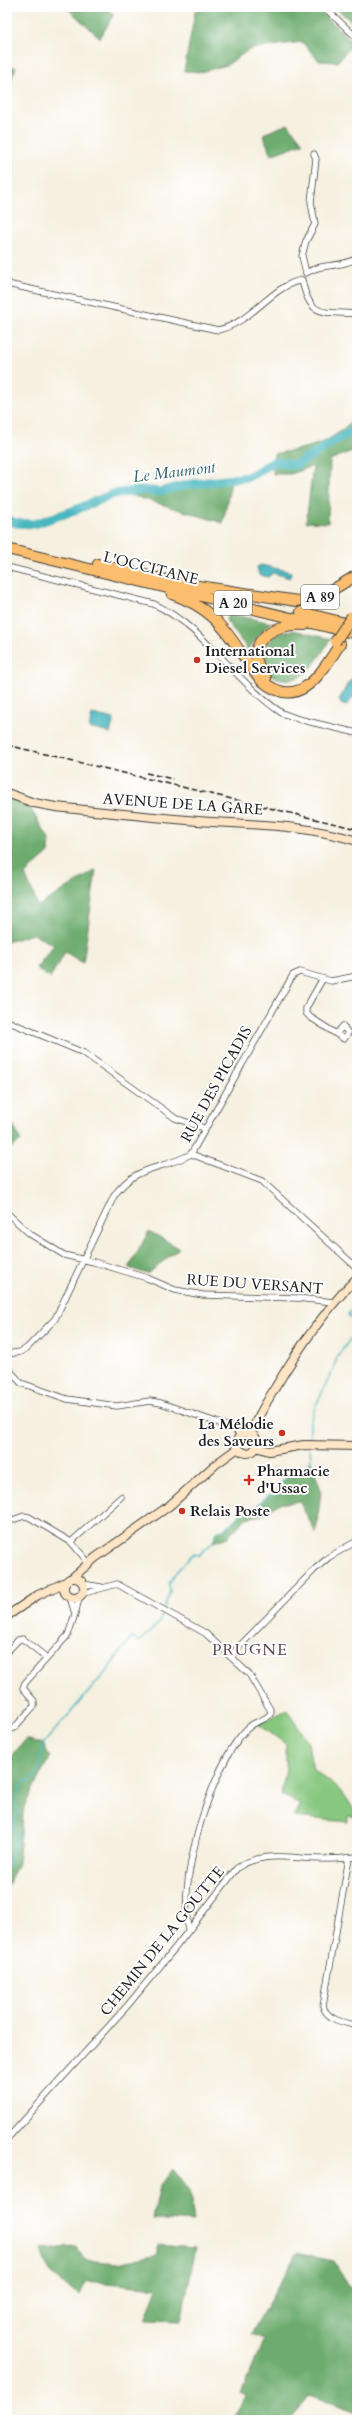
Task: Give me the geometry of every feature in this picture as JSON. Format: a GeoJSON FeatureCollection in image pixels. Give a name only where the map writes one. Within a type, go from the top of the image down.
{"type":"FeatureCollection","features":[{"type":"Feature","properties":{"kind":"highway","name":"L'OCCITANE"},"geometry":{"type":"LineString","coordinates":[[7,542],[357,626]]}},
{"type":"Feature","properties":{"kind":"highway","name":"L'OCCITANE"},"geometry":{"type":"LineString","coordinates":[[7,549],[357,634]]}},
{"type":"Feature","properties":{"kind":"highway","name":"A 89"},"geometry":{"type":"LineString","coordinates":[[179,583],[297,601],[324,595],[357,575]]}},
{"type":"Feature","properties":{"kind":"highway"},"geometry":{"type":"LineString","coordinates":[[127,578],[192,602],[209,613],[224,627],[261,680],[270,688],[281,692],[299,690],[313,682],[355,615]]}},
{"type":"Feature","properties":{"kind":"highway","name":"A 89"},"geometry":{"type":"LineString","coordinates":[[337,643],[317,671],[307,680],[294,686],[284,687],[274,684],[266,677],[259,667],[257,656],[260,642],[267,632],[275,628],[287,625],[303,625],[340,629]]}},
{"type":"Feature","properties":{"kind":"street"},"geometry":{"type":"LineString","coordinates":[[324,7],[357,38]]}},
{"type":"Feature","properties":{"kind":"street"},"geometry":{"type":"LineString","coordinates":[[306,273],[302,256],[306,241],[315,224],[311,202],[316,159],[314,154]]}},
{"type":"Feature","properties":{"kind":"street"},"geometry":{"type":"LineString","coordinates":[[357,258],[347,264],[333,267],[321,266],[306,273],[302,280],[306,300],[312,307],[319,310],[357,314]]}},
{"type":"Feature","properties":{"kind":"street"},"geometry":{"type":"LineString","coordinates":[[7,284],[218,330],[237,324],[253,314],[291,282],[302,280]]}},
{"type":"Feature","properties":{"kind":"street"},"geometry":{"type":"LineString","coordinates":[[7,567],[154,604],[192,628],[282,713],[298,719],[357,733]]}},
{"type":"Feature","properties":{"kind":"street","name":"AVENUE DE LA GARE"},"geometry":{"type":"LineString","coordinates":[[7,793],[34,803],[56,807],[198,821],[295,826],[316,829],[357,841]]}},
{"type":"Feature","properties":{"kind":"street","name":"RUE DES PICADIS"},"geometry":{"type":"LineString","coordinates":[[7,1354],[20,1352],[27,1348],[55,1319],[114,1196],[129,1177],[191,1154],[204,1128],[293,975],[300,972],[322,980]]}},
{"type":"Feature","properties":{"kind":"street"},"geometry":{"type":"LineString","coordinates":[[336,1034],[306,1013],[306,1008],[322,980],[331,981],[357,976]]}},
{"type":"Feature","properties":{"kind":"street"},"geometry":{"type":"LineString","coordinates":[[7,1021],[84,1053],[175,1118],[204,1128]]}},
{"type":"Feature","properties":{"kind":"street"},"geometry":{"type":"LineString","coordinates":[[191,1154],[262,1181],[357,1268]]}},
{"type":"Feature","properties":{"kind":"street","name":"RUE DU VERSANT"},"geometry":{"type":"LineString","coordinates":[[7,1213],[30,1234],[64,1255],[83,1259],[147,1278],[183,1292],[296,1298],[334,1302]]}},
{"type":"Feature","properties":{"kind":"street"},"geometry":{"type":"LineString","coordinates":[[250,1433],[263,1406],[334,1302],[357,1278]]}},
{"type":"Feature","properties":{"kind":"street"},"geometry":{"type":"LineString","coordinates":[[7,1367],[21,1383],[58,1397],[117,1406],[150,1401],[161,1402],[233,1428],[241,1435]]}},
{"type":"Feature","properties":{"kind":"street"},"geometry":{"type":"LineString","coordinates":[[250,1433],[256,1438],[256,1447],[248,1454],[238,1448],[236,1441],[241,1435],[250,1433]]}},
{"type":"Feature","properties":{"kind":"street"},"geometry":{"type":"LineString","coordinates":[[256,1447],[275,1451],[310,1445],[357,1446]]}},
{"type":"Feature","properties":{"kind":"street"},"geometry":{"type":"LineString","coordinates":[[7,1616],[44,1593],[69,1580],[88,1564],[150,1522],[216,1464],[238,1448]]}},
{"type":"Feature","properties":{"kind":"street"},"geometry":{"type":"LineString","coordinates":[[71,1542],[121,1497]]}},
{"type":"Feature","properties":{"kind":"street"},"geometry":{"type":"LineString","coordinates":[[7,1522],[24,1516],[71,1542],[88,1564]]}},
{"type":"Feature","properties":{"kind":"street"},"geometry":{"type":"LineString","coordinates":[[230,1656],[314,1570],[329,1557],[357,1541]]}},
{"type":"Feature","properties":{"kind":"street"},"geometry":{"type":"LineString","coordinates":[[7,1729],[14,1728],[34,1706],[34,1701],[23,1688],[25,1683],[68,1635],[88,1564]]}},
{"type":"Feature","properties":{"kind":"street"},"geometry":{"type":"LineString","coordinates":[[75,1614],[69,1595],[64,1589],[69,1580],[77,1578],[83,1583],[103,1587]]}},
{"type":"Feature","properties":{"kind":"street"},"geometry":{"type":"LineString","coordinates":[[44,1593],[80,1595],[114,1584],[122,1586],[168,1614],[204,1633],[249,1674],[271,1714],[247,1728],[231,1750],[218,1773],[204,1810],[190,1872],[186,1917],[188,1929]]}},
{"type":"Feature","properties":{"kind":"street"},"geometry":{"type":"LineString","coordinates":[[7,1652],[18,1640],[23,1639],[47,1658]]}},
{"type":"Feature","properties":{"kind":"street","name":"CHEMIN DE LA GOUTTE"},"geometry":{"type":"LineString","coordinates":[[7,2139],[128,2005],[175,1948],[228,1876],[245,1862],[283,1856],[326,1859],[357,1857]]}},
{"type":"Feature","properties":{"kind":"street"},"geometry":{"type":"LineString","coordinates":[[349,1858],[323,2006],[325,2014],[330,2017],[357,2026]]}},
{"type":"Feature","properties":{"kind":"green space"},"geometry":{"type":"Polygon","coordinates":[[[66,7],[102,7],[114,14],[100,38],[66,7]]]}},
{"type":"Feature","properties":{"kind":"green space"},"geometry":{"type":"Polygon","coordinates":[[[196,7],[220,7],[271,12],[274,7],[316,7],[354,43],[337,62],[319,61],[302,42],[250,49],[227,65],[201,72],[184,71],[196,7]]]}},
{"type":"Feature","properties":{"kind":"green space"},"geometry":{"type":"Polygon","coordinates":[[[335,7],[357,7],[357,27],[356,26],[335,7]]]}},
{"type":"Feature","properties":{"kind":"green space"},"geometry":{"type":"Polygon","coordinates":[[[7,52],[8,64],[16,68],[9,91],[7,105],[7,52]]]}},
{"type":"Feature","properties":{"kind":"green space"},"geometry":{"type":"Polygon","coordinates":[[[7,119],[9,147],[14,171],[7,174],[7,119]]]}},
{"type":"Feature","properties":{"kind":"green space"},"geometry":{"type":"Polygon","coordinates":[[[288,124],[303,143],[271,155],[263,134],[288,124]]]}},
{"type":"Feature","properties":{"kind":"green space"},"geometry":{"type":"Polygon","coordinates":[[[357,414],[357,449],[330,460],[328,523],[306,522],[313,466],[291,474],[273,474],[274,454],[320,443],[339,432],[357,414]]]}},
{"type":"Feature","properties":{"kind":"green space"},"geometry":{"type":"Polygon","coordinates":[[[231,482],[223,523],[127,494],[231,482]]]}},
{"type":"Feature","properties":{"kind":"green space"},"geometry":{"type":"Polygon","coordinates":[[[229,614],[272,623],[265,627],[248,650],[226,620],[229,614]]]}},
{"type":"Feature","properties":{"kind":"green space"},"geometry":{"type":"Polygon","coordinates":[[[292,630],[331,639],[314,665],[300,677],[282,679],[270,675],[265,659],[268,644],[275,635],[292,630]]]}},
{"type":"Feature","properties":{"kind":"green space"},"geometry":{"type":"Polygon","coordinates":[[[7,796],[29,806],[50,841],[49,853],[25,874],[38,906],[96,870],[83,963],[65,952],[50,978],[36,968],[54,945],[33,934],[7,942],[7,796]]]}},
{"type":"Feature","properties":{"kind":"green space"},"geometry":{"type":"Polygon","coordinates":[[[7,1118],[11,1120],[21,1141],[7,1151],[7,1118]]]}},
{"type":"Feature","properties":{"kind":"green space"},"geometry":{"type":"Polygon","coordinates":[[[149,1231],[179,1248],[148,1274],[129,1268],[149,1231]]]}},
{"type":"Feature","properties":{"kind":"green space"},"geometry":{"type":"Polygon","coordinates":[[[311,1462],[321,1490],[316,1533],[299,1501],[278,1504],[263,1515],[246,1518],[228,1537],[213,1542],[217,1532],[226,1528],[244,1511],[252,1510],[269,1495],[277,1494],[282,1481],[311,1462]]]}},
{"type":"Feature","properties":{"kind":"green space"},"geometry":{"type":"Polygon","coordinates":[[[287,1710],[308,1743],[313,1770],[328,1780],[344,1795],[349,1801],[357,1817],[348,1816],[348,1822],[294,1817],[301,1804],[281,1795],[286,1768],[286,1744],[258,1724],[287,1710]]]}},
{"type":"Feature","properties":{"kind":"green space"},"geometry":{"type":"Polygon","coordinates":[[[26,1739],[43,1744],[50,1756],[24,1807],[18,1863],[7,1888],[7,1753],[12,1756],[26,1739]]]}},
{"type":"Feature","properties":{"kind":"green space"},"geometry":{"type":"Polygon","coordinates":[[[173,2169],[189,2190],[193,2222],[153,2219],[160,2186],[173,2169]]]}},
{"type":"Feature","properties":{"kind":"green space"},"geometry":{"type":"Polygon","coordinates":[[[158,2245],[196,2248],[181,2321],[145,2320],[157,2288],[86,2281],[80,2295],[55,2277],[47,2265],[41,2249],[77,2247],[85,2260],[118,2263],[158,2254],[158,2245]]]}},
{"type":"Feature","properties":{"kind":"green space"},"geometry":{"type":"Polygon","coordinates":[[[297,2253],[333,2261],[357,2299],[357,2412],[310,2395],[290,2420],[232,2420],[246,2397],[241,2394],[264,2339],[251,2334],[297,2253]]]}},
{"type":"Feature","properties":{"kind":"water"},"geometry":{"type":"Polygon","coordinates":[[[261,565],[288,571],[291,573],[290,578],[273,573],[268,577],[259,575],[257,567],[261,565]]]}},
{"type":"Feature","properties":{"kind":"water"},"geometry":{"type":"Polygon","coordinates":[[[357,673],[357,693],[346,706],[341,704],[339,700],[348,683],[357,673]]]}},
{"type":"Feature","properties":{"kind":"water"},"geometry":{"type":"Polygon","coordinates":[[[92,714],[114,719],[110,733],[89,728],[92,714]]]}},
{"type":"Feature","properties":{"kind":"waterway","name":"Le Maumont"},"geometry":{"type":"LineString","coordinates":[[7,519],[16,523],[34,524],[73,511],[113,494],[142,490],[159,492],[186,485],[248,477],[274,462],[296,465],[350,432],[357,424]]}},
{"type":"Feature","properties":{"kind":"waterway"},"geometry":{"type":"LineString","coordinates":[[357,1305],[348,1314],[357,1329]]}},
{"type":"Feature","properties":{"kind":"waterway"},"geometry":{"type":"LineString","coordinates":[[310,1443],[310,1422],[315,1407],[333,1370],[337,1357],[357,1330]]}},
{"type":"Feature","properties":{"kind":"waterway"},"geometry":{"type":"LineString","coordinates":[[164,1608],[170,1592],[169,1584],[177,1571],[193,1554],[199,1555],[213,1542],[217,1532],[226,1528],[244,1511],[252,1510],[269,1495],[277,1494],[282,1481],[311,1462],[310,1449]]}},
{"type":"Feature","properties":{"kind":"waterway"},"geometry":{"type":"LineString","coordinates":[[7,1869],[17,1835],[13,1831],[18,1811],[15,1803],[19,1790],[25,1781],[31,1781],[38,1772],[43,1744],[105,1673],[132,1637],[139,1642],[159,1623],[163,1611]]}},
{"type":"Feature","properties":{"kind":"railway"},"geometry":{"type":"LineString","coordinates":[[7,745],[357,829]]}},
{"type":"Feature","properties":{"kind":"railway"},"geometry":{"type":"LineString","coordinates":[[146,773],[173,779]]}},
{"type":"Feature","properties":{"kind":"place","name":"International Diesel Services"},"geometry":{"type":"Point","coordinates":[197,660]}},
{"type":"Feature","properties":{"kind":"place","name":"La Mélodie des Saveurs"},"geometry":{"type":"Point","coordinates":[282,1433]}},
{"type":"Feature","properties":{"kind":"place","name":"Pharmacie d'Ussac"},"geometry":{"type":"Point","coordinates":[249,1480]}},
{"type":"Feature","properties":{"kind":"place","name":"Relais Poste"},"geometry":{"type":"Point","coordinates":[182,1511]}},
{"type":"Feature","properties":{"kind":"district","name":"PRUGNE"},"geometry":{"type":"Point","coordinates":[250,1649]}}]}
